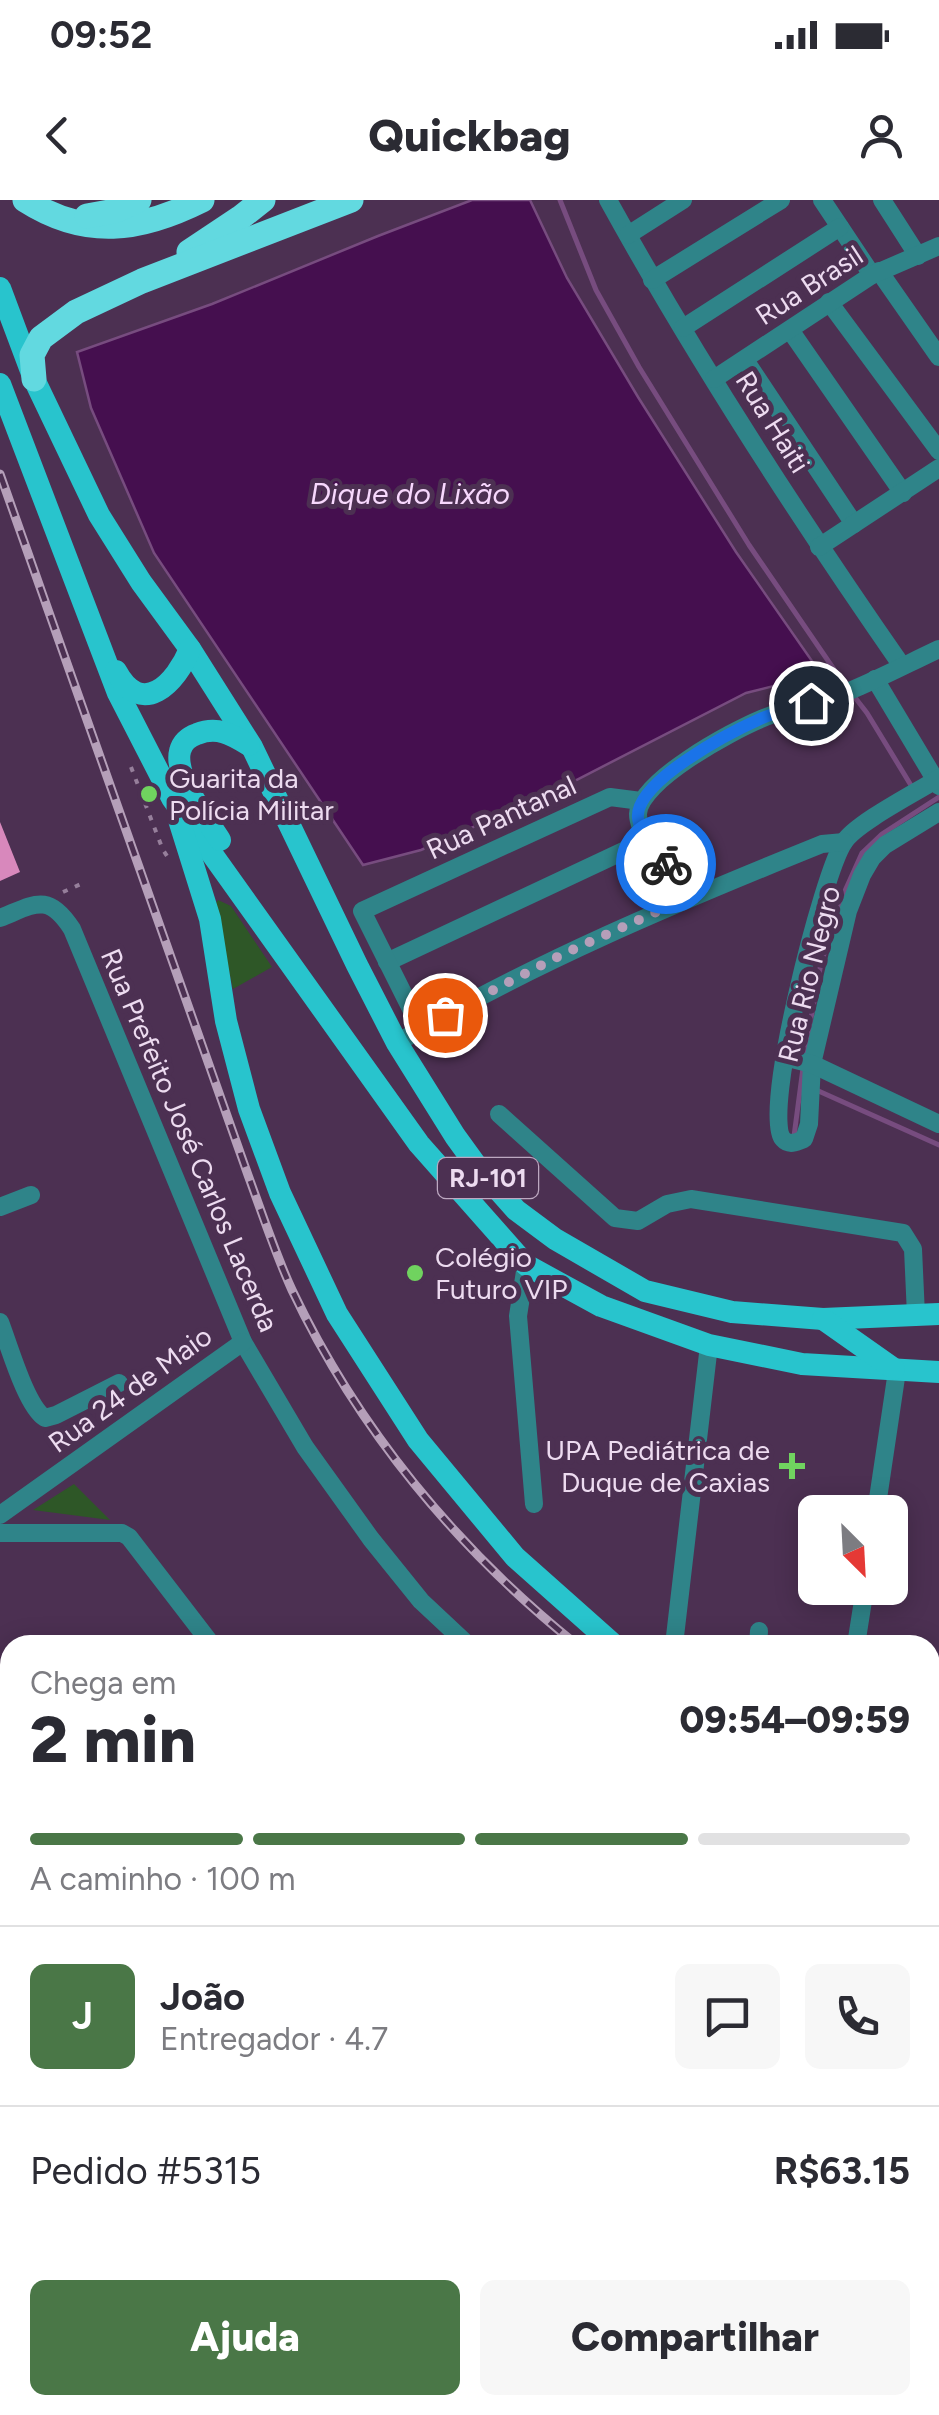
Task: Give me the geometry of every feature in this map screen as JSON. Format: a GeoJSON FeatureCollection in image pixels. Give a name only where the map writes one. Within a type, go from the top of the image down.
{"type":"FeatureCollection","features":[{"type":"Feature","properties":{"kind":"highway"},"geometry":{"type":"LineString","coordinates":[[30,204],[69,215],[98,215],[139,200]]}},
{"type":"Feature","properties":{"kind":"highway"},"geometry":{"type":"LineString","coordinates":[[30,204],[69,222],[110,227],[164,218],[202,200]]}},
{"type":"Feature","properties":{"kind":"highway"},"geometry":{"type":"LineString","coordinates":[[142,281],[263,200]]}},
{"type":"Feature","properties":{"kind":"highway"},"geometry":{"type":"LineString","coordinates":[[34,379],[32,355],[40,338],[76,312],[142,281],[351,200]]}},
{"type":"Feature","properties":{"kind":"main road","name":"RJ-101"},"geometry":{"type":"LineString","coordinates":[[0,288],[34,379],[100,515],[252,747],[397,1043],[476,1165],[516,1210],[554,1239],[646,1291],[732,1312],[823,1319],[928,1314]]}},
{"type":"Feature","properties":{"kind":"main road","name":"RJ-101"},"geometry":{"type":"LineString","coordinates":[[0,384],[118,693],[172,798],[419,1144],[526,1265],[602,1306],[709,1345],[802,1364],[939,1372]]}},
{"type":"Feature","properties":{"kind":"main road"},"geometry":{"type":"LineString","coordinates":[[90,623],[122,682],[144,694],[168,685],[190,649]]}},
{"type":"Feature","properties":{"kind":"main road"},"geometry":{"type":"LineString","coordinates":[[252,747],[233,735],[212,730],[182,742],[178,760],[194,799],[244,878],[276,945]]}},
{"type":"Feature","properties":{"kind":"main road"},"geometry":{"type":"LineString","coordinates":[[172,798],[210,919],[226,1021],[249,1110],[280,1193],[337,1314],[418,1440],[515,1556],[603,1635]]}},
{"type":"Feature","properties":{"kind":"main road"},"geometry":{"type":"LineString","coordinates":[[823,1319],[897,1371]]}},
{"type":"Feature","properties":{"kind":"street","name":"Rua Haiti"},"geometry":{"type":"LineString","coordinates":[[608,200],[652,280],[819,547],[902,666]]}},
{"type":"Feature","properties":{"kind":"street"},"geometry":{"type":"LineString","coordinates":[[628,235],[683,200]]}},
{"type":"Feature","properties":{"kind":"street"},"geometry":{"type":"LineString","coordinates":[[652,280],[781,200]]}},
{"type":"Feature","properties":{"kind":"street"},"geometry":{"type":"LineString","coordinates":[[822,200],[939,357]]}},
{"type":"Feature","properties":{"kind":"street"},"geometry":{"type":"LineString","coordinates":[[882,200],[932,253]]}},
{"type":"Feature","properties":{"kind":"street"},"geometry":{"type":"LineString","coordinates":[[682,328],[840,227]]}},
{"type":"Feature","properties":{"kind":"street","name":"Rua Brasil"},"geometry":{"type":"LineString","coordinates":[[714,379],[875,273],[932,253]]}},
{"type":"Feature","properties":{"kind":"street"},"geometry":{"type":"LineString","coordinates":[[829,302],[939,451]]}},
{"type":"Feature","properties":{"kind":"street"},"geometry":{"type":"LineString","coordinates":[[790,330],[902,492]]}},
{"type":"Feature","properties":{"kind":"street"},"geometry":{"type":"LineString","coordinates":[[746,360],[854,524]]}},
{"type":"Feature","properties":{"kind":"street"},"geometry":{"type":"LineString","coordinates":[[819,547],[939,468]]}},
{"type":"Feature","properties":{"kind":"street"},"geometry":{"type":"LineString","coordinates":[[692,896],[647,840],[638,817],[641,801],[652,786],[696,754],[760,719],[837,695],[939,649]]}},
{"type":"Feature","properties":{"kind":"street"},"geometry":{"type":"LineString","coordinates":[[871,681],[935,782],[904,814]]}},
{"type":"Feature","properties":{"kind":"street","name":"Rua Pantanal"},"geometry":{"type":"LineString","coordinates":[[421,1028],[362,911],[610,797],[641,801]]}},
{"type":"Feature","properties":{"kind":"street"},"geometry":{"type":"LineString","coordinates":[[939,812],[904,814],[858,828],[844,842],[829,875],[810,940],[802,1069],[939,1124]]}},
{"type":"Feature","properties":{"kind":"street","name":"Rua Rio Negro"},"geometry":{"type":"LineString","coordinates":[[802,1069],[809,1124],[804,1139],[788,1143],[781,1138],[778,1128],[778,1107],[802,1069],[848,911],[872,858],[904,814]]}},
{"type":"Feature","properties":{"kind":"street"},"geometry":{"type":"LineString","coordinates":[[387,962],[647,840]]}},
{"type":"Feature","properties":{"kind":"street"},"geometry":{"type":"LineString","coordinates":[[397,1043],[563,954],[822,844],[844,842]]}},
{"type":"Feature","properties":{"kind":"street","name":"Rua Prefeito José Carlos Lacerda"},"geometry":{"type":"LineString","coordinates":[[0,918],[38,903],[64,916],[243,1342],[305,1446],[371,1539],[422,1601],[458,1635]]}},
{"type":"Feature","properties":{"kind":"street"},"geometry":{"type":"LineString","coordinates":[[500,1114],[616,1218],[638,1221],[667,1204],[691,1198],[903,1232],[913,1249],[928,1314]]}},
{"type":"Feature","properties":{"kind":"street"},"geometry":{"type":"LineString","coordinates":[[0,1206],[31,1195]]}},
{"type":"Feature","properties":{"kind":"street"},"geometry":{"type":"LineString","coordinates":[[526,1265],[518,1316],[534,1504]]}},
{"type":"Feature","properties":{"kind":"street"},"geometry":{"type":"LineString","coordinates":[[0,1322],[24,1386],[37,1414],[44,1418],[56,1416],[119,1383]]}},
{"type":"Feature","properties":{"kind":"street","name":"Rua 24 de Maio"},"geometry":{"type":"LineString","coordinates":[[0,1515],[243,1342]]}},
{"type":"Feature","properties":{"kind":"street"},"geometry":{"type":"LineString","coordinates":[[675,1635],[709,1345]]}},
{"type":"Feature","properties":{"kind":"street"},"geometry":{"type":"LineString","coordinates":[[879,1495],[897,1371]]}},
{"type":"Feature","properties":{"kind":"street"},"geometry":{"type":"LineString","coordinates":[[0,1534],[115,1532],[129,1537],[204,1635]]}},
{"type":"Feature","properties":{"kind":"street"},"geometry":{"type":"LineString","coordinates":[[858,1635],[862,1605]]}},
{"type":"Feature","properties":{"kind":"path"},"geometry":{"type":"LineString","coordinates":[[130,763],[172,864]]}},
{"type":"Feature","properties":{"kind":"green space"},"geometry":{"type":"Polygon","coordinates":[[[218,900],[231,906],[272,967],[233,989],[216,911],[218,900]]]}},
{"type":"Feature","properties":{"kind":"green space"},"geometry":{"type":"Polygon","coordinates":[[[74,1484],[110,1520],[33,1510],[74,1484]]]}},
{"type":"Feature","properties":{"kind":"water","name":"Dique do Lixão"},"geometry":{"type":"Polygon","coordinates":[[[472,200],[530,200],[567,278],[638,397],[736,552],[821,674],[746,693],[555,791],[421,850],[363,865],[154,553],[91,408],[77,352],[212,304],[472,200]]]}},
{"type":"Feature","properties":{"kind":"building"},"geometry":{"type":"Polygon","coordinates":[[[0,822],[20,872],[0,881],[0,822]]]}},
{"type":"Feature","properties":{"kind":"waterway"},"geometry":{"type":"LineString","coordinates":[[560,200],[596,290],[639,367],[749,545],[846,687]]}},
{"type":"Feature","properties":{"kind":"waterway"},"geometry":{"type":"LineString","coordinates":[[853,695],[912,787]]}},
{"type":"Feature","properties":{"kind":"waterway"},"geometry":{"type":"LineString","coordinates":[[804,1057],[821,963],[862,853],[882,834],[939,797]]}},
{"type":"Feature","properties":{"kind":"waterway"},"geometry":{"type":"LineString","coordinates":[[794,1136],[803,1068]]}},
{"type":"Feature","properties":{"kind":"waterway"},"geometry":{"type":"LineString","coordinates":[[814,1089],[939,1145]]}},
{"type":"Feature","properties":{"kind":"railway"},"geometry":{"type":"LineString","coordinates":[[0,474],[292,1290],[348,1391],[414,1484],[491,1569],[565,1635]]}},
{"type":"Feature","properties":{"kind":"way so far"},"geometry":{"type":"LineString","coordinates":[[445,1015],[563,954],[692,896],[666,864]]}},
{"type":"Feature","properties":{"kind":"place","name":"Guarita da Polícia Militar"},"geometry":{"type":"Point","coordinates":[149,794]}},
{"type":"Feature","properties":{"kind":"place","name":"Colégio Futuro VIP"},"geometry":{"type":"Point","coordinates":[415,1273]}},
{"type":"Feature","properties":{"kind":"place","name":"UPA Pediátrica de Duque de Caxias"},"geometry":{"type":"Point","coordinates":[792,1466]}},
{"type":"Feature","properties":{"kind":"route"},"geometry":{"type":"LineString","coordinates":[[666,864],[647,840],[638,817],[641,801],[652,786],[696,754],[760,719],[811,703]]}}]}
